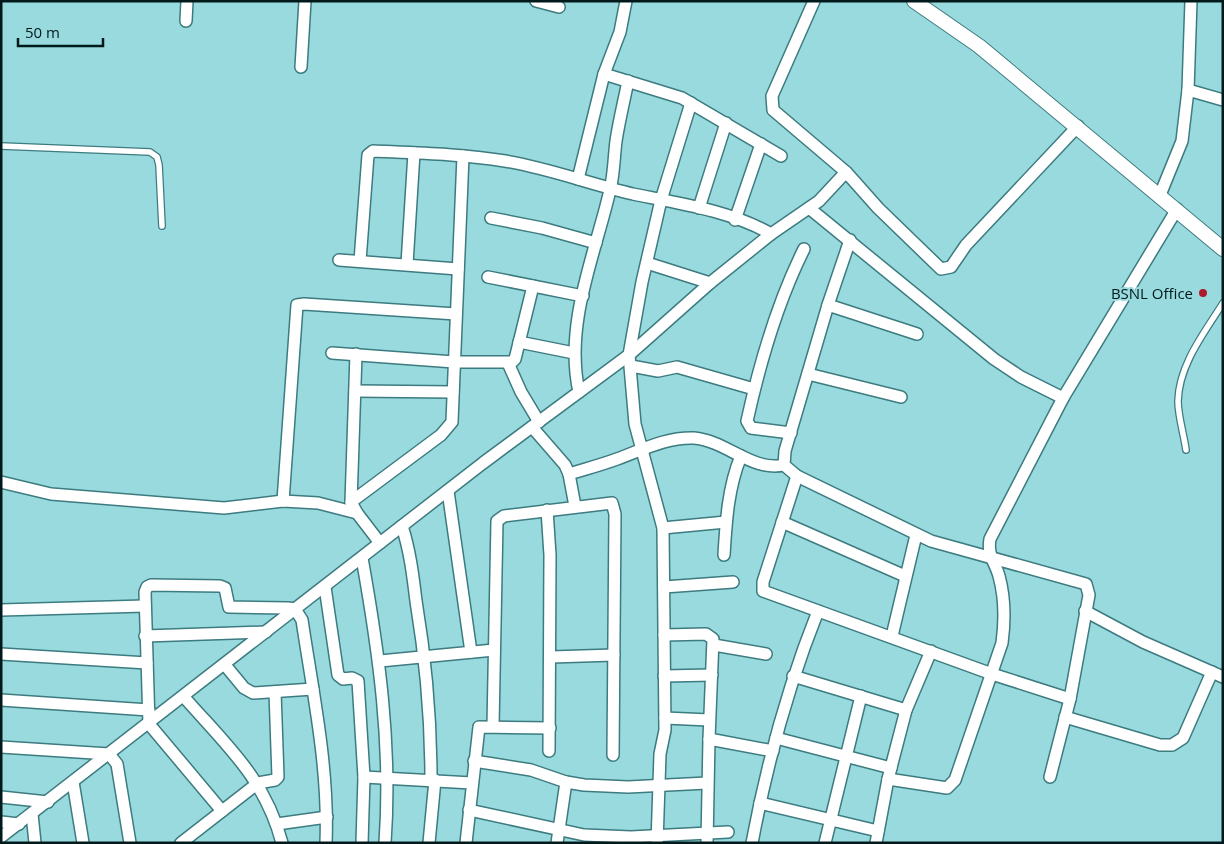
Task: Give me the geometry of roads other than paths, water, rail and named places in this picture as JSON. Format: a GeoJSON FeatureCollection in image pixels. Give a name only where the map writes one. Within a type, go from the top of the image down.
{"type":"FeatureCollection","features":[{"type":"Feature","properties":{"kind":"street"},"geometry":{"type":"LineString","coordinates":[[186,21],[187,1]]}},
{"type":"Feature","properties":{"kind":"street"},"geometry":{"type":"LineString","coordinates":[[301,67],[305,1]]}},
{"type":"Feature","properties":{"kind":"street"},"geometry":{"type":"LineString","coordinates":[[536,1],[559,7]]}},
{"type":"Feature","properties":{"kind":"street"},"geometry":{"type":"LineString","coordinates":[[578,179],[604,74],[620,32],[626,1]]}},
{"type":"Feature","properties":{"kind":"street"},"geometry":{"type":"LineString","coordinates":[[814,1],[784,68],[772,103],[777,115],[846,172],[936,266],[946,269],[951,267],[966,245],[1078,126]]}},
{"type":"Feature","properties":{"kind":"street"},"geometry":{"type":"LineString","coordinates":[[914,1],[979,46],[1078,126],[1223,249]]}},
{"type":"Feature","properties":{"kind":"street"},"geometry":{"type":"LineString","coordinates":[[1160,195],[1182,141],[1188,90],[1191,1]]}},
{"type":"Feature","properties":{"kind":"street"},"geometry":{"type":"LineString","coordinates":[[604,74],[682,98],[780,156]]}},
{"type":"Feature","properties":{"kind":"street"},"geometry":{"type":"LineString","coordinates":[[579,392],[574,353],[583,296],[610,188],[616,139],[628,81]]}},
{"type":"Feature","properties":{"kind":"street"},"geometry":{"type":"LineString","coordinates":[[1188,90],[1223,100]]}},
{"type":"Feature","properties":{"kind":"street"},"geometry":{"type":"LineString","coordinates":[[658,839],[660,754],[664,737],[663,528],[634,424],[630,361],[647,263],[661,200],[691,103]]}},
{"type":"Feature","properties":{"kind":"street"},"geometry":{"type":"LineString","coordinates":[[699,208],[726,123]]}},
{"type":"Feature","properties":{"kind":"street"},"geometry":{"type":"LineString","coordinates":[[735,220],[761,144]]}},
{"type":"Feature","properties":{"kind":"street"},"geometry":{"type":"LineString","coordinates":[[360,261],[368,156],[373,151],[463,156],[506,161],[610,188],[699,208],[749,223],[771,234]]}},
{"type":"Feature","properties":{"kind":"street"},"geometry":{"type":"LineString","coordinates":[[407,264],[414,153]]}},
{"type":"Feature","properties":{"kind":"street"},"geometry":{"type":"LineString","coordinates":[[351,502],[450,427],[453,418],[463,156]]}},
{"type":"Feature","properties":{"kind":"street"},"geometry":{"type":"LineString","coordinates":[[1,838],[536,424],[579,392],[630,361],[710,283],[771,234],[809,208],[846,172]]}},
{"type":"Feature","properties":{"kind":"street"},"geometry":{"type":"LineString","coordinates":[[809,208],[994,358],[1027,381],[1063,398]]}},
{"type":"Feature","properties":{"kind":"street"},"geometry":{"type":"LineString","coordinates":[[776,738],[845,755],[890,773],[939,787],[952,785],[1002,643],[1004,623],[1003,595],[999,574],[989,556],[990,539],[1063,398],[1176,209]]}},
{"type":"Feature","properties":{"kind":"street"},"geometry":{"type":"LineString","coordinates":[[491,218],[542,228],[596,242]]}},
{"type":"Feature","properties":{"kind":"street"},"geometry":{"type":"LineString","coordinates":[[784,465],[785,451],[828,305],[850,240]]}},
{"type":"Feature","properties":{"kind":"street"},"geometry":{"type":"LineString","coordinates":[[791,432],[757,429],[748,424],[754,389],[780,304],[804,249]]}},
{"type":"Feature","properties":{"kind":"street"},"geometry":{"type":"LineString","coordinates":[[339,260],[458,269]]}},
{"type":"Feature","properties":{"kind":"street"},"geometry":{"type":"LineString","coordinates":[[647,263],[710,283]]}},
{"type":"Feature","properties":{"kind":"street"},"geometry":{"type":"LineString","coordinates":[[488,277],[583,296]]}},
{"type":"Feature","properties":{"kind":"street"},"geometry":{"type":"LineString","coordinates":[[332,353],[454,362],[508,363],[515,359],[533,286]]}},
{"type":"Feature","properties":{"kind":"street"},"geometry":{"type":"LineString","coordinates":[[283,501],[297,305],[456,314]]}},
{"type":"Feature","properties":{"kind":"street"},"geometry":{"type":"LineString","coordinates":[[828,305],[917,334]]}},
{"type":"Feature","properties":{"kind":"street"},"geometry":{"type":"LineString","coordinates":[[519,342],[574,353]]}},
{"type":"Feature","properties":{"kind":"street"},"geometry":{"type":"LineString","coordinates":[[356,354],[351,502],[356,514],[380,543]]}},
{"type":"Feature","properties":{"kind":"street"},"geometry":{"type":"LineString","coordinates":[[630,361],[658,370],[677,367],[754,389]]}},
{"type":"Feature","properties":{"kind":"street"},"geometry":{"type":"LineString","coordinates":[[508,363],[536,424],[565,465],[569,474],[575,506]]}},
{"type":"Feature","properties":{"kind":"street"},"geometry":{"type":"LineString","coordinates":[[808,374],[902,398]]}},
{"type":"Feature","properties":{"kind":"street"},"geometry":{"type":"LineString","coordinates":[[355,391],[453,392]]}},
{"type":"Feature","properties":{"kind":"street"},"geometry":{"type":"LineString","coordinates":[[569,474],[640,449],[681,438],[695,438],[714,442],[755,463],[770,466],[784,465],[797,476],[916,535],[1086,584],[1089,596],[1070,698],[1050,777]]}},
{"type":"Feature","properties":{"kind":"street"},"geometry":{"type":"LineString","coordinates":[[724,555],[726,522],[736,470],[741,456]]}},
{"type":"Feature","properties":{"kind":"street"},"geometry":{"type":"LineString","coordinates":[[797,476],[763,582],[763,591],[892,636],[992,674],[1070,698]]}},
{"type":"Feature","properties":{"kind":"street"},"geometry":{"type":"LineString","coordinates":[[1,482],[51,494],[198,507],[239,507],[283,501],[318,503],[356,514]]}},
{"type":"Feature","properties":{"kind":"street"},"geometry":{"type":"LineString","coordinates":[[448,491],[471,652]]}},
{"type":"Feature","properties":{"kind":"street"},"geometry":{"type":"LineString","coordinates":[[493,726],[497,521],[504,516],[575,506],[612,504],[614,507],[613,755]]}},
{"type":"Feature","properties":{"kind":"street"},"geometry":{"type":"LineString","coordinates":[[547,510],[550,555],[551,658],[549,751]]}},
{"type":"Feature","properties":{"kind":"street"},"geometry":{"type":"LineString","coordinates":[[663,528],[726,522]]}},
{"type":"Feature","properties":{"kind":"street"},"geometry":{"type":"LineString","coordinates":[[782,522],[905,576]]}},
{"type":"Feature","properties":{"kind":"street"},"geometry":{"type":"LineString","coordinates":[[402,526],[410,557],[425,656],[433,780],[429,843]]}},
{"type":"Feature","properties":{"kind":"street"},"geometry":{"type":"LineString","coordinates":[[892,636],[916,535]]}},
{"type":"Feature","properties":{"kind":"street"},"geometry":{"type":"LineString","coordinates":[[362,558],[380,661],[385,712],[387,778],[385,843]]}},
{"type":"Feature","properties":{"kind":"street"},"geometry":{"type":"LineString","coordinates":[[664,587],[732,582]]}},
{"type":"Feature","properties":{"kind":"street"},"geometry":{"type":"LineString","coordinates":[[222,811],[149,724],[145,592],[147,587],[151,585],[220,586],[225,588],[229,607],[295,610]]}},
{"type":"Feature","properties":{"kind":"street"},"geometry":{"type":"LineString","coordinates":[[325,587],[338,675],[343,679],[352,678],[358,681],[364,777],[362,843]]}},
{"type":"Feature","properties":{"kind":"street"},"geometry":{"type":"LineString","coordinates":[[1,610],[145,606]]}},
{"type":"Feature","properties":{"kind":"street"},"geometry":{"type":"LineString","coordinates":[[295,610],[302,620],[322,752],[327,817],[326,843]]}},
{"type":"Feature","properties":{"kind":"street"},"geometry":{"type":"LineString","coordinates":[[752,843],[760,803],[793,676],[818,611]]}},
{"type":"Feature","properties":{"kind":"street"},"geometry":{"type":"LineString","coordinates":[[1065,717],[1160,745],[1172,745],[1182,738],[1218,674],[1143,642],[1085,611]]}},
{"type":"Feature","properties":{"kind":"street"},"geometry":{"type":"LineString","coordinates":[[145,636],[266,632]]}},
{"type":"Feature","properties":{"kind":"street"},"geometry":{"type":"LineString","coordinates":[[664,635],[706,634],[710,635],[714,645],[709,720],[707,838]]}},
{"type":"Feature","properties":{"kind":"street"},"geometry":{"type":"LineString","coordinates":[[714,645],[766,654]]}},
{"type":"Feature","properties":{"kind":"street"},"geometry":{"type":"LineString","coordinates":[[380,661],[494,650]]}},
{"type":"Feature","properties":{"kind":"street"},"geometry":{"type":"LineString","coordinates":[[876,843],[890,773],[906,710],[931,651]]}},
{"type":"Feature","properties":{"kind":"street"},"geometry":{"type":"LineString","coordinates":[[1,654],[147,664]]}},
{"type":"Feature","properties":{"kind":"street"},"geometry":{"type":"LineString","coordinates":[[551,658],[614,655]]}},
{"type":"Feature","properties":{"kind":"street"},"geometry":{"type":"LineString","coordinates":[[225,664],[248,691],[275,692],[312,689]]}},
{"type":"Feature","properties":{"kind":"street"},"geometry":{"type":"LineString","coordinates":[[664,676],[712,675]]}},
{"type":"Feature","properties":{"kind":"street"},"geometry":{"type":"LineString","coordinates":[[793,676],[906,710]]}},
{"type":"Feature","properties":{"kind":"street"},"geometry":{"type":"LineString","coordinates":[[181,843],[258,783],[275,780],[278,777],[275,692]]}},
{"type":"Feature","properties":{"kind":"street"},"geometry":{"type":"LineString","coordinates":[[825,843],[845,755],[861,696]]}},
{"type":"Feature","properties":{"kind":"street"},"geometry":{"type":"LineString","coordinates":[[184,698],[258,783],[277,824],[282,843]]}},
{"type":"Feature","properties":{"kind":"street"},"geometry":{"type":"LineString","coordinates":[[1,700],[149,710]]}},
{"type":"Feature","properties":{"kind":"street"},"geometry":{"type":"LineString","coordinates":[[664,718],[709,720]]}},
{"type":"Feature","properties":{"kind":"street"},"geometry":{"type":"LineString","coordinates":[[466,843],[479,727],[550,728]]}},
{"type":"Feature","properties":{"kind":"street"},"geometry":{"type":"LineString","coordinates":[[709,739],[773,751]]}},
{"type":"Feature","properties":{"kind":"street"},"geometry":{"type":"LineString","coordinates":[[1,747],[110,754]]}},
{"type":"Feature","properties":{"kind":"street"},"geometry":{"type":"LineString","coordinates":[[110,754],[116,764],[130,843]]}},
{"type":"Feature","properties":{"kind":"street"},"geometry":{"type":"LineString","coordinates":[[474,761],[531,770],[566,782],[607,787],[707,783]]}},
{"type":"Feature","properties":{"kind":"street"},"geometry":{"type":"LineString","coordinates":[[364,777],[472,782]]}},
{"type":"Feature","properties":{"kind":"street"},"geometry":{"type":"LineString","coordinates":[[73,782],[83,843]]}},
{"type":"Feature","properties":{"kind":"street"},"geometry":{"type":"LineString","coordinates":[[557,843],[566,782]]}},
{"type":"Feature","properties":{"kind":"street"},"geometry":{"type":"LineString","coordinates":[[1,797],[48,802]]}},
{"type":"Feature","properties":{"kind":"street"},"geometry":{"type":"LineString","coordinates":[[760,803],[829,821],[878,831]]}},
{"type":"Feature","properties":{"kind":"street"},"geometry":{"type":"LineString","coordinates":[[469,810],[525,820],[559,831],[607,836],[658,839],[707,838],[728,832]]}},
{"type":"Feature","properties":{"kind":"street"},"geometry":{"type":"LineString","coordinates":[[32,814],[35,843]]}},
{"type":"Feature","properties":{"kind":"street"},"geometry":{"type":"LineString","coordinates":[[277,824],[327,817]]}},
{"type":"Feature","properties":{"kind":"street"},"geometry":{"type":"LineString","coordinates":[[1,822],[19,824]]}},
{"type":"Feature","properties":{"kind":"lane"},"geometry":{"type":"LineString","coordinates":[[1,146],[150,152],[157,157],[160,165],[162,226]]}},
{"type":"Feature","properties":{"kind":"lane"},"geometry":{"type":"LineString","coordinates":[[1186,450],[1178,402],[1181,381],[1192,355],[1223,303]]}},
{"type":"Feature","properties":{"kind":"place","name":"BSNL Office"},"geometry":{"type":"Point","coordinates":[1203,293]}}]}
